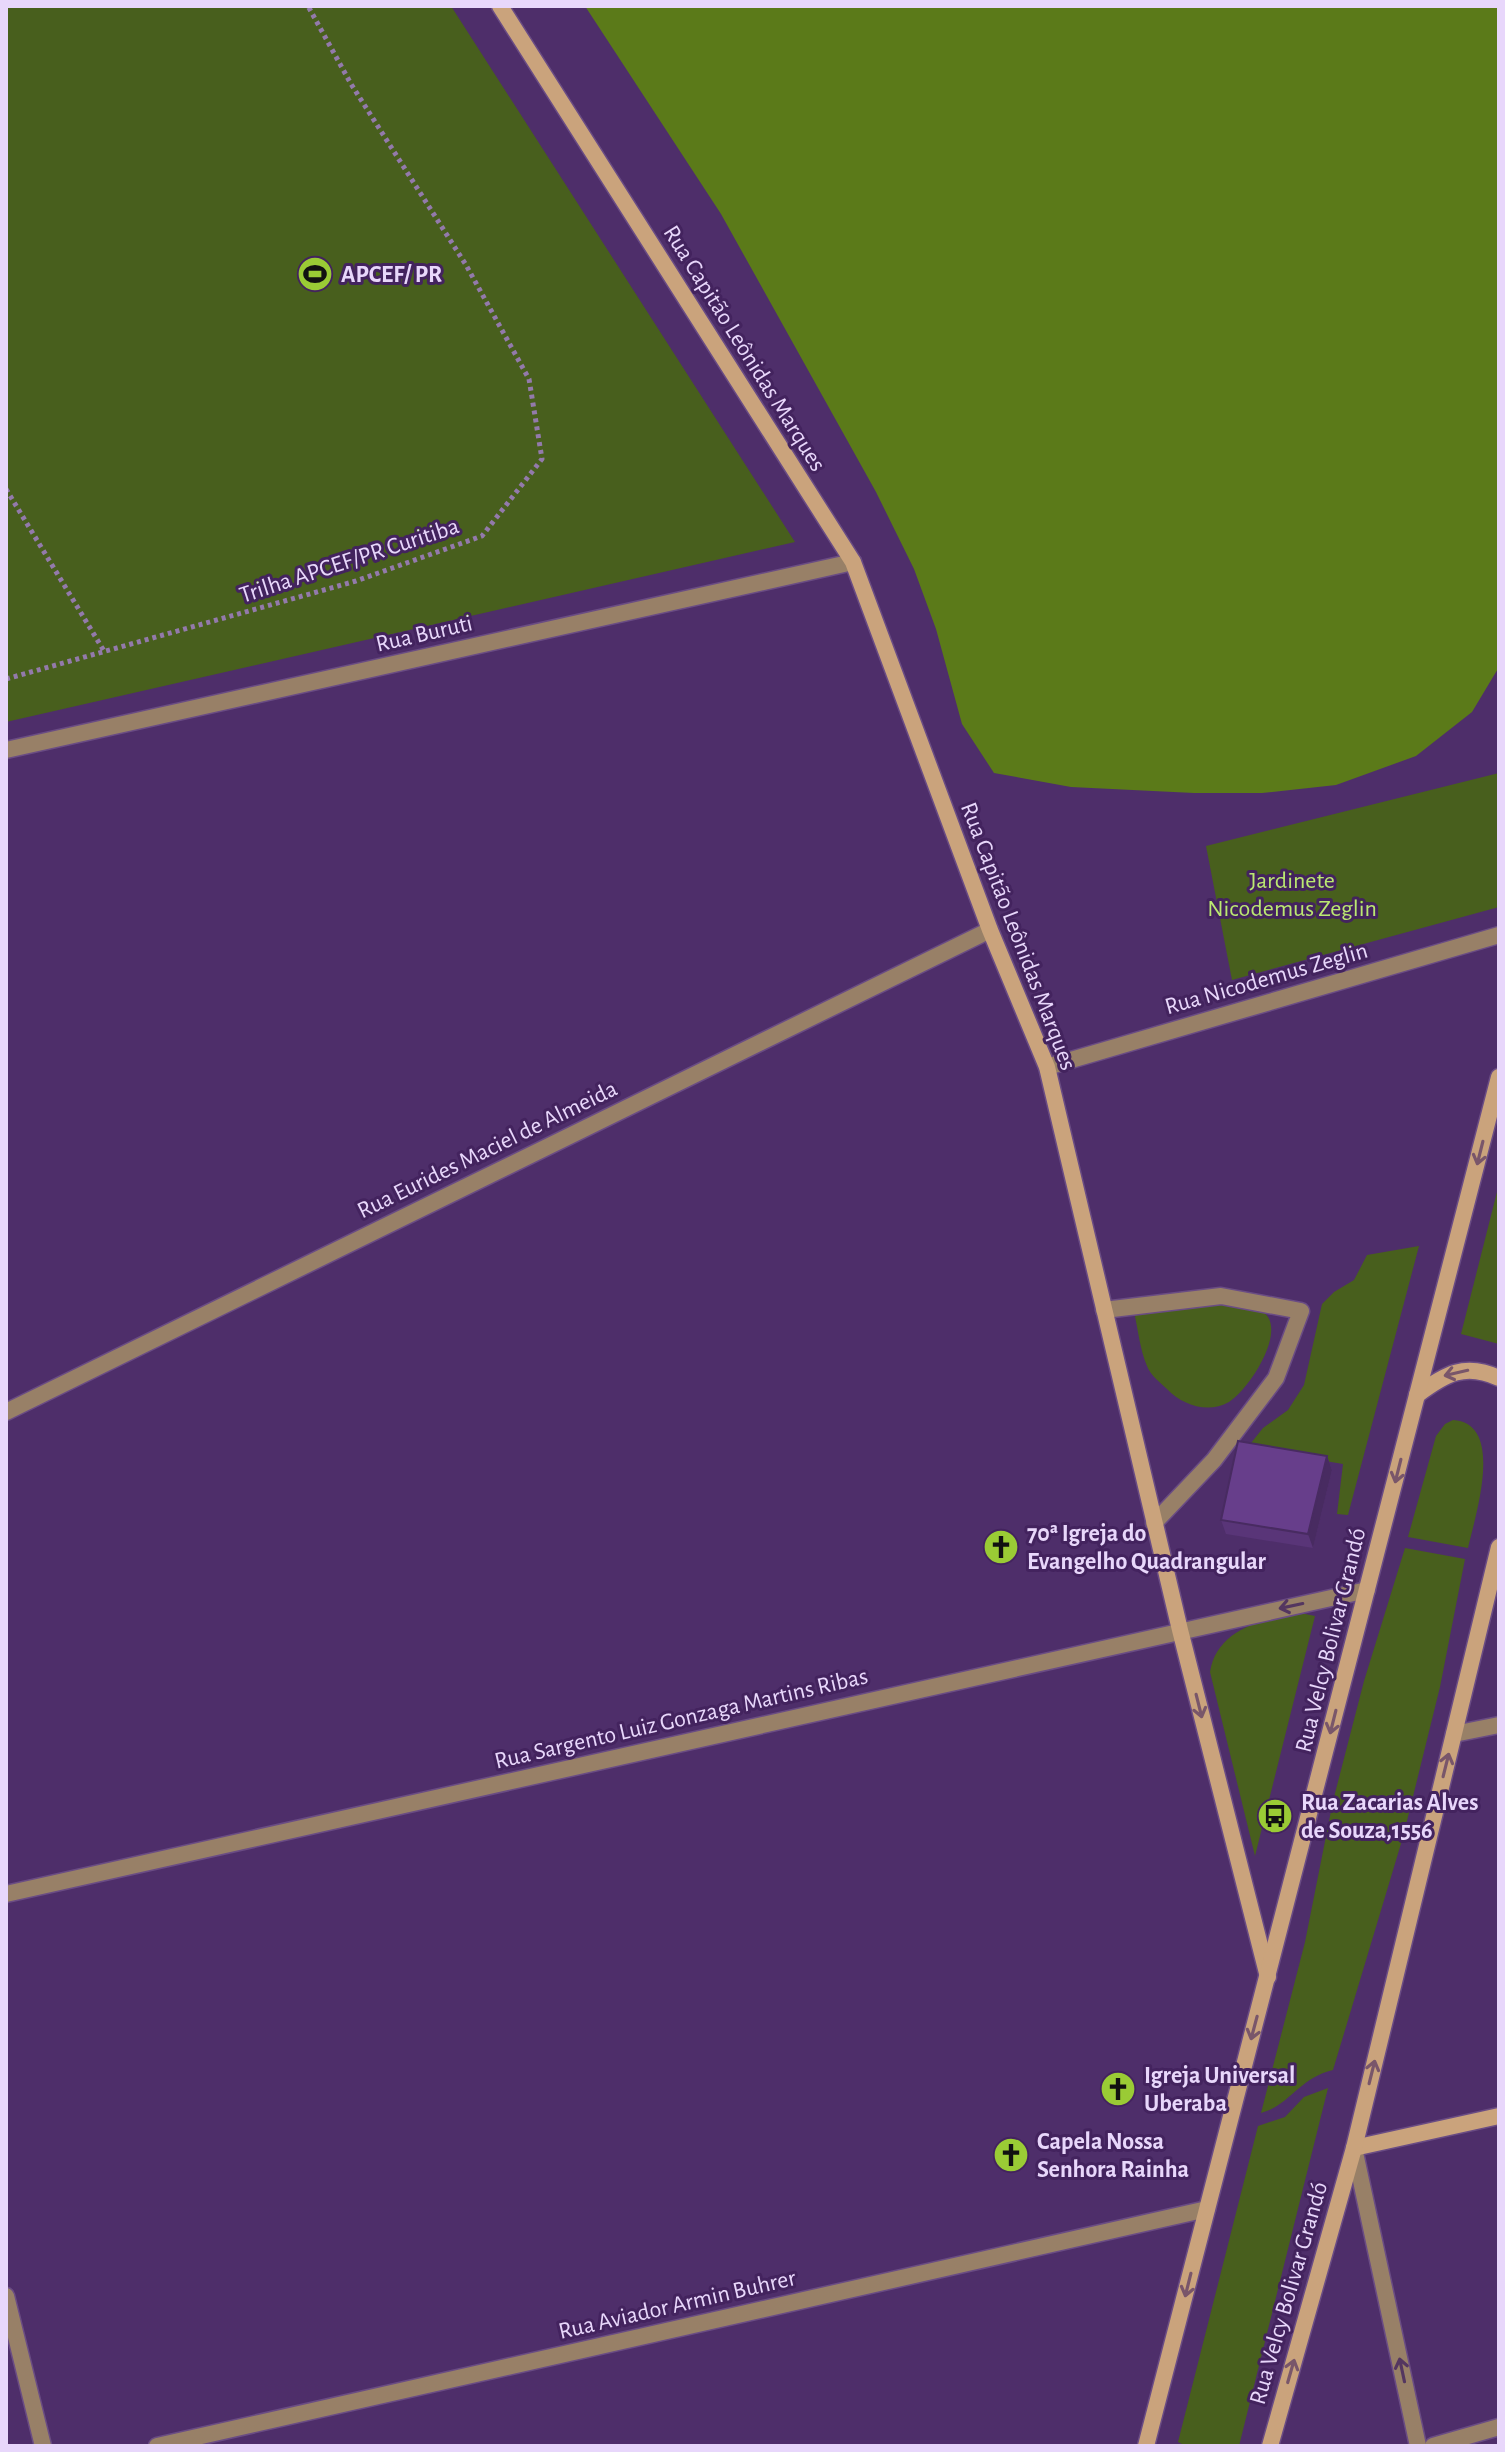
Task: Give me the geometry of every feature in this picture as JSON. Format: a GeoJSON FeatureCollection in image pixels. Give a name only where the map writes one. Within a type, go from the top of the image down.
{"type":"FeatureCollection","features":[{"type":"Feature","properties":{"kind":"main road","name":"Rua Capitão Leônidas Marques"},"geometry":{"type":"LineString","coordinates":[[500,6],[853,562],[990,930],[1047,1067],[1154,1523],[1268,1977]]}},
{"type":"Feature","properties":{"kind":"main road","name":"Rua Velcy Bolivar Grandó"},"geometry":{"type":"LineString","coordinates":[[1146,2446],[1499,1077]]}},
{"type":"Feature","properties":{"kind":"main road"},"geometry":{"type":"LineString","coordinates":[[1417,1395],[1441,1377],[1461,1370],[1483,1370],[1499,1378]]}},
{"type":"Feature","properties":{"kind":"main road","name":"Rua Velcy Bolivar Grandó"},"geometry":{"type":"LineString","coordinates":[[1270,2446],[1354,2148],[1499,1547]]}},
{"type":"Feature","properties":{"kind":"main road"},"geometry":{"type":"LineString","coordinates":[[1354,2148],[1499,2116]]}},
{"type":"Feature","properties":{"kind":"street","name":"Rua Buruti"},"geometry":{"type":"LineString","coordinates":[[6,750],[853,562]]}},
{"type":"Feature","properties":{"kind":"street","name":"Rua Eurides Maciel de Almeida"},"geometry":{"type":"LineString","coordinates":[[6,1412],[990,930]]}},
{"type":"Feature","properties":{"kind":"street","name":"Rua Nicodemus Zeglin"},"geometry":{"type":"LineString","coordinates":[[1047,1067],[1499,935]]}},
{"type":"Feature","properties":{"kind":"street"},"geometry":{"type":"LineString","coordinates":[[1104,1310],[1221,1296],[1301,1311],[1276,1378],[1214,1460],[1154,1523]]}},
{"type":"Feature","properties":{"kind":"street","name":"Rua Sargento Luiz Gonzaga Martins Ribas"},"geometry":{"type":"LineString","coordinates":[[6,1894],[1367,1590]]}},
{"type":"Feature","properties":{"kind":"street"},"geometry":{"type":"LineString","coordinates":[[1454,1734],[1499,1725]]}},
{"type":"Feature","properties":{"kind":"street"},"geometry":{"type":"LineString","coordinates":[[1354,2148],[1418,2446]]}},
{"type":"Feature","properties":{"kind":"street","name":"Rua Aviador Armin Buhrer"},"geometry":{"type":"LineString","coordinates":[[157,2446],[1207,2209]]}},
{"type":"Feature","properties":{"kind":"street"},"geometry":{"type":"LineString","coordinates":[[6,2296],[43,2446]]}},
{"type":"Feature","properties":{"kind":"street"},"geometry":{"type":"LineString","coordinates":[[1433,2446],[1499,2427]]}},
{"type":"Feature","properties":{"kind":"path","name":"Trilha APCEF/PR Curitiba"},"geometry":{"type":"LineString","coordinates":[[6,679],[356,581],[482,536],[542,459],[529,379],[466,265],[351,84],[308,6]]}},
{"type":"Feature","properties":{"kind":"path"},"geometry":{"type":"LineString","coordinates":[[6,489],[104,651]]}},
{"type":"Feature","properties":{"kind":"green space","name":"APCEF/ PR"},"geometry":{"type":"Polygon","coordinates":[[[6,6],[451,6],[795,542],[6,722],[6,6]]]}},
{"type":"Feature","properties":{"kind":"green space"},"geometry":{"type":"Polygon","coordinates":[[[585,6],[1499,6],[1499,667],[1472,712],[1416,756],[1336,785],[1262,793],[1194,793],[1071,787],[994,773],[962,724],[936,629],[914,569],[876,492],[721,214],[585,6]]]}},
{"type":"Feature","properties":{"kind":"green space","name":"Jardinete Nicodemus Zeglin"},"geometry":{"type":"Polygon","coordinates":[[[1499,773],[1499,907],[1232,980],[1206,846],[1499,773]]]}},
{"type":"Feature","properties":{"kind":"green space"},"geometry":{"type":"Polygon","coordinates":[[[1499,1184],[1499,1344],[1461,1334],[1499,1184]]]}},
{"type":"Feature","properties":{"kind":"green space"},"geometry":{"type":"Polygon","coordinates":[[[1419,1246],[1348,1515],[1337,1514],[1343,1464],[1247,1448],[1263,1428],[1288,1410],[1304,1385],[1322,1304],[1354,1280],[1367,1255],[1419,1246]]]}},
{"type":"Feature","properties":{"kind":"green space"},"geometry":{"type":"Polygon","coordinates":[[[1234,1302],[1265,1313],[1271,1326],[1267,1350],[1253,1376],[1237,1396],[1221,1406],[1196,1406],[1173,1395],[1148,1369],[1134,1312],[1234,1302]]]}},
{"type":"Feature","properties":{"kind":"green space"},"geometry":{"type":"Polygon","coordinates":[[[1453,1420],[1469,1425],[1478,1436],[1483,1453],[1480,1493],[1468,1548],[1408,1537],[1436,1436],[1445,1424],[1453,1420]]]}},
{"type":"Feature","properties":{"kind":"green space"},"geometry":{"type":"Polygon","coordinates":[[[1405,1548],[1465,1559],[1440,1687],[1403,1837],[1333,2070],[1311,2079],[1279,2104],[1261,2113],[1305,1942],[1333,1801],[1364,1681],[1405,1548]]]}},
{"type":"Feature","properties":{"kind":"green space"},"geometry":{"type":"Polygon","coordinates":[[[1305,1614],[1315,1616],[1255,1856],[1210,1672],[1214,1657],[1232,1635],[1259,1622],[1305,1614]]]}},
{"type":"Feature","properties":{"kind":"green space"},"geometry":{"type":"Polygon","coordinates":[[[1328,2088],[1239,2446],[1186,2446],[1178,2442],[1258,2126],[1285,2117],[1304,2097],[1328,2088]]]}},
{"type":"Feature","properties":{"kind":"building"},"geometry":{"type":"Polygon","coordinates":[[[1238,1441],[1327,1456],[1308,1534],[1221,1520],[1238,1441]]]}},
{"type":"Feature","properties":{"kind":"place","name":"APCEF/ PR"},"geometry":{"type":"Point","coordinates":[315,274]}},
{"type":"Feature","properties":{"kind":"place","name":"70ª Igreja do Evangelho Quadrangular"},"geometry":{"type":"Point","coordinates":[1001,1547]}},
{"type":"Feature","properties":{"kind":"place","name":"Rua Zacarias Alves de Souza,1556"},"geometry":{"type":"Point","coordinates":[1275,1816]}},
{"type":"Feature","properties":{"kind":"place","name":"Igreja Universal Uberaba"},"geometry":{"type":"Point","coordinates":[1118,2089]}},
{"type":"Feature","properties":{"kind":"place","name":"Capela Nossa Senhora Rainha"},"geometry":{"type":"Point","coordinates":[1011,2155]}}]}
